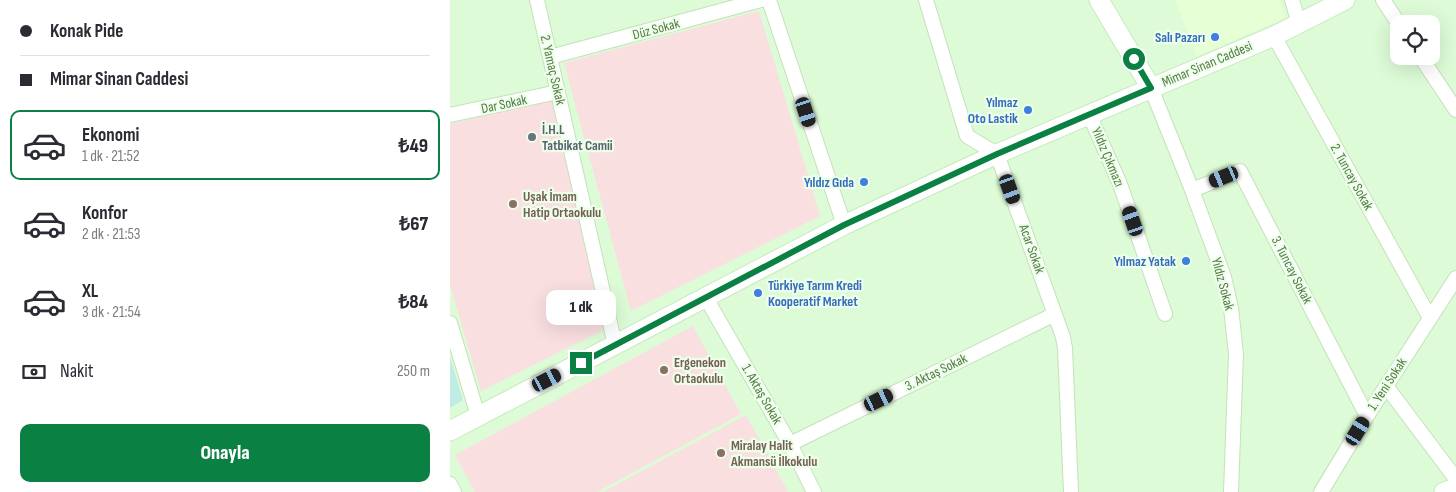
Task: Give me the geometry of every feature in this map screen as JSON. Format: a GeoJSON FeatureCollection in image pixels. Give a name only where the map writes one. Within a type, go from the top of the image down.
{"type":"FeatureCollection","features":[{"type":"Feature","properties":{"kind":"street","name":"2. Yamaç Sokak"},"geometry":{"type":"LineString","coordinates":[[537,0],[616,345]]}},
{"type":"Feature","properties":{"kind":"street","name":"Düz Sokak"},"geometry":{"type":"LineString","coordinates":[[550,57],[761,0]]}},
{"type":"Feature","properties":{"kind":"street"},"geometry":{"type":"LineString","coordinates":[[769,0],[844,225]]}},
{"type":"Feature","properties":{"kind":"street"},"geometry":{"type":"LineString","coordinates":[[926,0],[967,136],[997,154]]}},
{"type":"Feature","properties":{"kind":"street"},"geometry":{"type":"LineString","coordinates":[[1100,0],[1151,88]]}},
{"type":"Feature","properties":{"kind":"street"},"geometry":{"type":"LineString","coordinates":[[1292,0],[1299,24]]}},
{"type":"Feature","properties":{"kind":"street","name":"Mimar Sinan Caddesi"},"geometry":{"type":"LineString","coordinates":[[450,431],[844,225],[997,154],[1274,36],[1345,0]]}},
{"type":"Feature","properties":{"kind":"street"},"geometry":{"type":"LineString","coordinates":[[1383,0],[1393,15]]}},
{"type":"Feature","properties":{"kind":"street","name":"2. Tuncay Sokak"},"geometry":{"type":"LineString","coordinates":[[1274,36],[1430,318]]}},
{"type":"Feature","properties":{"kind":"street"},"geometry":{"type":"LineString","coordinates":[[1426,65],[1456,110]]}},
{"type":"Feature","properties":{"kind":"street","name":"Yıldız Sokak"},"geometry":{"type":"LineString","coordinates":[[1151,88],[1224,277],[1231,308],[1236,354],[1232,492]]}},
{"type":"Feature","properties":{"kind":"street","name":"Dar Sokak"},"geometry":{"type":"LineString","coordinates":[[450,115],[558,92]]}},
{"type":"Feature","properties":{"kind":"street","name":"Yıldız Çıkmazı"},"geometry":{"type":"LineString","coordinates":[[1089,114],[1120,184],[1165,314]]}},
{"type":"Feature","properties":{"kind":"street","name":"Acar Sokak"},"geometry":{"type":"LineString","coordinates":[[997,154],[1063,337],[1071,492]]}},
{"type":"Feature","properties":{"kind":"street","name":"3. Tuncay Sokak"},"geometry":{"type":"LineString","coordinates":[[1192,190],[1240,171],[1367,416]]}},
{"type":"Feature","properties":{"kind":"street","name":"1. Yeni Sokak"},"geometry":{"type":"LineString","coordinates":[[1321,492],[1386,386],[1455,283]]}},
{"type":"Feature","properties":{"kind":"street","name":"1. Aktaş Sokak"},"geometry":{"type":"LineString","coordinates":[[706,298],[790,444],[814,492]]}},
{"type":"Feature","properties":{"kind":"street","name":"3. Aktaş Sokak"},"geometry":{"type":"LineString","coordinates":[[790,444],[1055,314]]}},
{"type":"Feature","properties":{"kind":"street"},"geometry":{"type":"LineString","coordinates":[[450,323],[478,416]]}},
{"type":"Feature","properties":{"kind":"street"},"geometry":{"type":"LineString","coordinates":[[1386,386],[1456,479]]}},
{"type":"Feature","properties":{"kind":"street"},"geometry":{"type":"LineString","coordinates":[[450,484],[454,492]]}},
{"type":"Feature","properties":{"kind":"street"},"geometry":{"type":"LineString","coordinates":[[1444,492],[1456,488]]}},
{"type":"Feature","properties":{"kind":"shaded area"},"geometry":{"type":"Polygon","coordinates":[[[450,0],[1456,0],[1456,492],[450,492],[450,0]]]}},
{"type":"Feature","properties":{"kind":"shaded area","name":"Salı Pazarı"},"geometry":{"type":"Polygon","coordinates":[[[1175,0],[1280,0],[1285,18],[1197,56],[1175,0]]]}},
{"type":"Feature","properties":{"kind":"shaded area"},"geometry":{"type":"Polygon","coordinates":[[[759,11],[820,216],[631,311],[564,63],[759,11]]]}},
{"type":"Feature","properties":{"kind":"shaded area","name":"Uşak İmam Hatip Ortaokulu"},"geometry":{"type":"Polygon","coordinates":[[[551,98],[606,329],[481,391],[450,285],[450,124],[551,98]]]}},
{"type":"Feature","properties":{"kind":"shaded area","name":"Ergenekon Ortaokulu"},"geometry":{"type":"Polygon","coordinates":[[[693,326],[741,414],[597,492],[475,492],[455,455],[693,326]]]}},
{"type":"Feature","properties":{"kind":"shaded area"},"geometry":{"type":"Polygon","coordinates":[[[450,357],[463,400],[450,408],[450,357]]]}},
{"type":"Feature","properties":{"kind":"shaded area","name":"Miralay Halit Akmansü İlkokulu"},"geometry":{"type":"Polygon","coordinates":[[[746,415],[788,492],[603,492],[746,415]]]}},
{"type":"Feature","properties":{"kind":"place","name":"Salı Pazarı"},"geometry":{"type":"Point","coordinates":[1215,37]}},
{"type":"Feature","properties":{"kind":"place","name":"Yılmaz Oto Lastik"},"geometry":{"type":"Point","coordinates":[1028,110]}},
{"type":"Feature","properties":{"kind":"place","name":"İ.H.L Tatbikat Camii"},"geometry":{"type":"Point","coordinates":[532,137]}},
{"type":"Feature","properties":{"kind":"place","name":"Yıldız Gıda"},"geometry":{"type":"Point","coordinates":[864,182]}},
{"type":"Feature","properties":{"kind":"place","name":"Uşak İmam Hatip Ortaokulu"},"geometry":{"type":"Point","coordinates":[513,204]}},
{"type":"Feature","properties":{"kind":"place","name":"Yılmaz Yatak"},"geometry":{"type":"Point","coordinates":[1186,261]}},
{"type":"Feature","properties":{"kind":"place","name":"Türkiye Tarım Kredi Kooperatif Market"},"geometry":{"type":"Point","coordinates":[758,293]}},
{"type":"Feature","properties":{"kind":"place","name":"Ergenekon Ortaokulu"},"geometry":{"type":"Point","coordinates":[664,370]}},
{"type":"Feature","properties":{"kind":"place","name":"Miralay Halit Akmansü İlkokulu"},"geometry":{"type":"Point","coordinates":[721,453]}},
{"type":"Feature","properties":{"kind":"route"},"geometry":{"type":"LineString","coordinates":[[581,363],[844,225],[997,154],[1151,88],[1134,59]]}}]}
